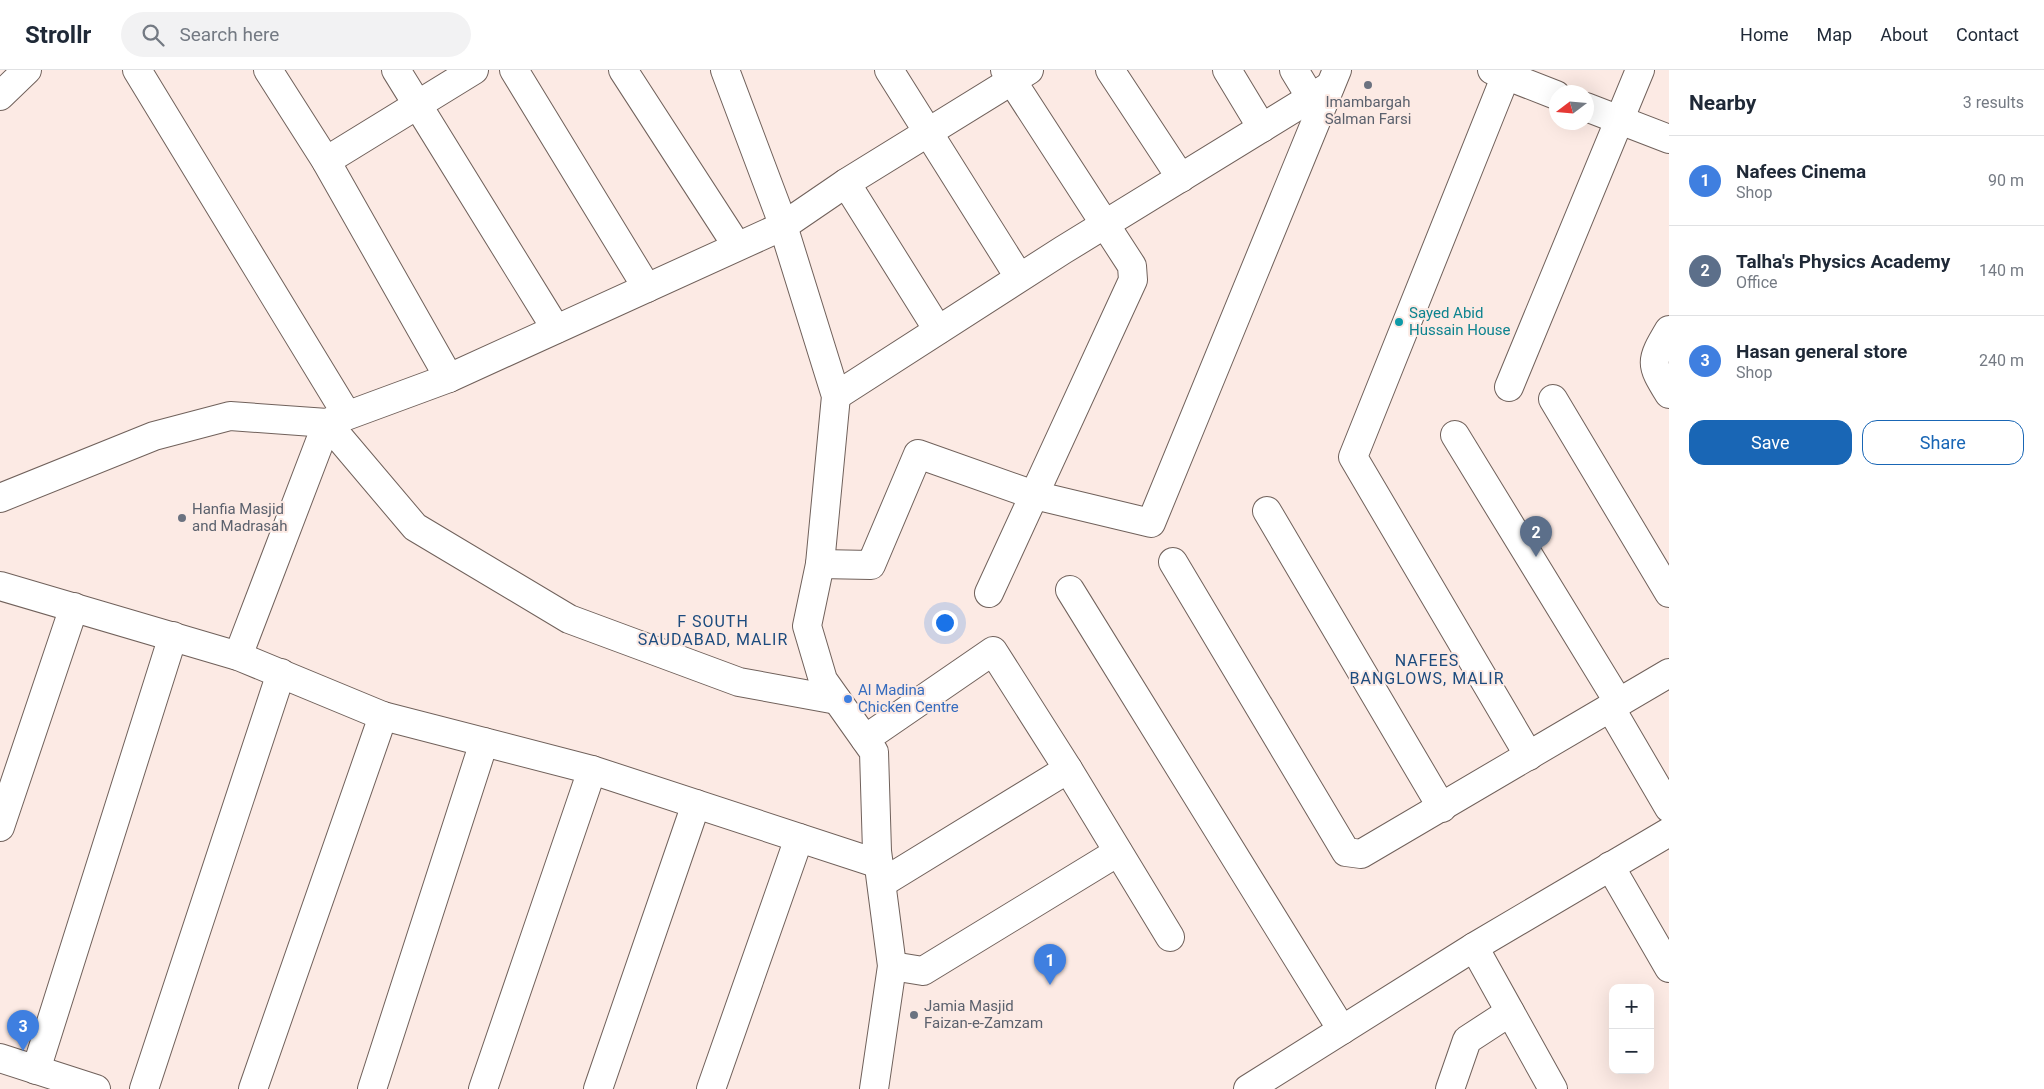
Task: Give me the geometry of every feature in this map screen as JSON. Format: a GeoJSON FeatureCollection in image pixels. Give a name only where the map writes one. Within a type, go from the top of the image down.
{"type":"FeatureCollection","features":[{"type":"Feature","properties":{"kind":"street"},"geometry":{"type":"LineString","coordinates":[[137,70],[337,419],[415,528],[569,619],[739,682],[837,700]]}},
{"type":"Feature","properties":{"kind":"street"},"geometry":{"type":"LineString","coordinates":[[268,70],[326,161],[448,378]]}},
{"type":"Feature","properties":{"kind":"street"},"geometry":{"type":"LineString","coordinates":[[396,70],[556,329]]}},
{"type":"Feature","properties":{"kind":"street"},"geometry":{"type":"LineString","coordinates":[[326,161],[474,70]]}},
{"type":"Feature","properties":{"kind":"street"},"geometry":{"type":"LineString","coordinates":[[514,70],[647,288]]}},
{"type":"Feature","properties":{"kind":"street"},"geometry":{"type":"LineString","coordinates":[[623,70],[737,246]]}},
{"type":"Feature","properties":{"kind":"street"},"geometry":{"type":"LineString","coordinates":[[725,70],[783,226],[836,396],[820,564],[807,626],[823,680],[874,752],[880,873],[892,966],[874,1089]]}},
{"type":"Feature","properties":{"kind":"street"},"geometry":{"type":"LineString","coordinates":[[889,70],[1019,277]]}},
{"type":"Feature","properties":{"kind":"street"},"geometry":{"type":"LineString","coordinates":[[1110,70],[1181,178]]}},
{"type":"Feature","properties":{"kind":"street"},"geometry":{"type":"LineString","coordinates":[[1227,70],[1262,128]]}},
{"type":"Feature","properties":{"kind":"street"},"geometry":{"type":"LineString","coordinates":[[1294,70],[1326,85]]}},
{"type":"Feature","properties":{"kind":"street"},"geometry":{"type":"LineString","coordinates":[[1509,387],[1640,70]]}},
{"type":"Feature","properties":{"kind":"street"},"geometry":{"type":"LineString","coordinates":[[0,96],[22,72]]}},
{"type":"Feature","properties":{"kind":"street"},"geometry":{"type":"LineString","coordinates":[[1529,756],[1352,457],[1502,72],[1549,92]]}},
{"type":"Feature","properties":{"kind":"street"},"geometry":{"type":"LineString","coordinates":[[0,498],[154,436],[230,416],[337,419],[448,378],[783,226],[1016,74],[1132,266],[1133,280],[990,593]]}},
{"type":"Feature","properties":{"kind":"street"},"geometry":{"type":"LineString","coordinates":[[836,396],[1019,277],[1262,128],[1326,85]]}},
{"type":"Feature","properties":{"kind":"street"},"geometry":{"type":"LineString","coordinates":[[820,564],[871,565],[918,454],[1034,495],[1152,523],[1326,85]]}},
{"type":"Feature","properties":{"kind":"street"},"geometry":{"type":"LineString","coordinates":[[1594,110],[1669,138]]}},
{"type":"Feature","properties":{"kind":"street"},"geometry":{"type":"LineString","coordinates":[[846,184],[938,330]]}},
{"type":"Feature","properties":{"kind":"street"},"geometry":{"type":"LineString","coordinates":[[1669,330],[1656,352],[1654,370],[1669,394]]}},
{"type":"Feature","properties":{"kind":"street"},"geometry":{"type":"LineString","coordinates":[[1553,399],[1669,593]]}},
{"type":"Feature","properties":{"kind":"street"},"geometry":{"type":"LineString","coordinates":[[238,656],[337,419]]}},
{"type":"Feature","properties":{"kind":"street"},"geometry":{"type":"LineString","coordinates":[[1455,435],[1615,705],[1669,808]]}},
{"type":"Feature","properties":{"kind":"street"},"geometry":{"type":"LineString","coordinates":[[1267,512],[1442,808]]}},
{"type":"Feature","properties":{"kind":"street"},"geometry":{"type":"LineString","coordinates":[[1173,562],[1346,852],[1361,854],[1669,673]]}},
{"type":"Feature","properties":{"kind":"street"},"geometry":{"type":"LineString","coordinates":[[0,586],[74,606],[238,656],[382,716],[592,770],[799,838],[880,873]]}},
{"type":"Feature","properties":{"kind":"street"},"geometry":{"type":"LineString","coordinates":[[1070,590],[1342,1030]]}},
{"type":"Feature","properties":{"kind":"street"},"geometry":{"type":"LineString","coordinates":[[0,827],[74,606]]}},
{"type":"Feature","properties":{"kind":"street"},"geometry":{"type":"LineString","coordinates":[[36,1070],[173,636]]}},
{"type":"Feature","properties":{"kind":"street"},"geometry":{"type":"LineString","coordinates":[[864,739],[993,651],[1068,769],[1170,938]]}},
{"type":"Feature","properties":{"kind":"street"},"geometry":{"type":"LineString","coordinates":[[144,1089],[281,674]]}},
{"type":"Feature","properties":{"kind":"street"},"geometry":{"type":"LineString","coordinates":[[253,1089],[382,716]]}},
{"type":"Feature","properties":{"kind":"street"},"geometry":{"type":"LineString","coordinates":[[372,1089],[484,742]]}},
{"type":"Feature","properties":{"kind":"street"},"geometry":{"type":"LineString","coordinates":[[880,873],[1068,769]]}},
{"type":"Feature","properties":{"kind":"street"},"geometry":{"type":"LineString","coordinates":[[483,1089],[592,770]]}},
{"type":"Feature","properties":{"kind":"street"},"geometry":{"type":"LineString","coordinates":[[598,1089],[696,804]]}},
{"type":"Feature","properties":{"kind":"street"},"geometry":{"type":"LineString","coordinates":[[1248,1089],[1474,947],[1669,832]]}},
{"type":"Feature","properties":{"kind":"street"},"geometry":{"type":"LineString","coordinates":[[711,1089],[799,838]]}},
{"type":"Feature","properties":{"kind":"street"},"geometry":{"type":"LineString","coordinates":[[892,966],[923,970],[1118,852]]}},
{"type":"Feature","properties":{"kind":"street"},"geometry":{"type":"LineString","coordinates":[[1610,866],[1669,968]]}},
{"type":"Feature","properties":{"kind":"street"},"geometry":{"type":"LineString","coordinates":[[1474,947],[1553,1089]]}},
{"type":"Feature","properties":{"kind":"street"},"geometry":{"type":"LineString","coordinates":[[1450,1089],[1466,1040],[1510,1012]]}},
{"type":"Feature","properties":{"kind":"street"},"geometry":{"type":"LineString","coordinates":[[0,1058],[96,1089]]}},
{"type":"Feature","properties":{"kind":"place","name":"Imambargah Salman Farsi"},"geometry":{"type":"Point","coordinates":[1368,85]}},
{"type":"Feature","properties":{"kind":"place","name":"Sayed Abid Hussain House"},"geometry":{"type":"Point","coordinates":[1399,322]}},
{"type":"Feature","properties":{"kind":"place","name":"Hanfia Masjid and Madrasah"},"geometry":{"type":"Point","coordinates":[182,518]}},
{"type":"Feature","properties":{"kind":"place","name":"Talha's Physics Academy"},"geometry":{"type":"Point","coordinates":[1536,557]}},
{"type":"Feature","properties":{"kind":"place","name":"Al Madina Chicken Centre"},"geometry":{"type":"Point","coordinates":[848,699]}},
{"type":"Feature","properties":{"kind":"place","name":"Nafees Cinema"},"geometry":{"type":"Point","coordinates":[1050,985]}},
{"type":"Feature","properties":{"kind":"place","name":"Jamia Masjid Faizan-e-Zamzam"},"geometry":{"type":"Point","coordinates":[914,1015]}},
{"type":"Feature","properties":{"kind":"place","name":"Hasan general store"},"geometry":{"type":"Point","coordinates":[23,1051]}},
{"type":"Feature","properties":{"kind":"district","name":"F SOUTH SAUDABAD, MALIR"},"geometry":{"type":"Point","coordinates":[713,630]}},
{"type":"Feature","properties":{"kind":"district","name":"NAFEES BANGLOWS, MALIR"},"geometry":{"type":"Point","coordinates":[1427,669]}}]}
